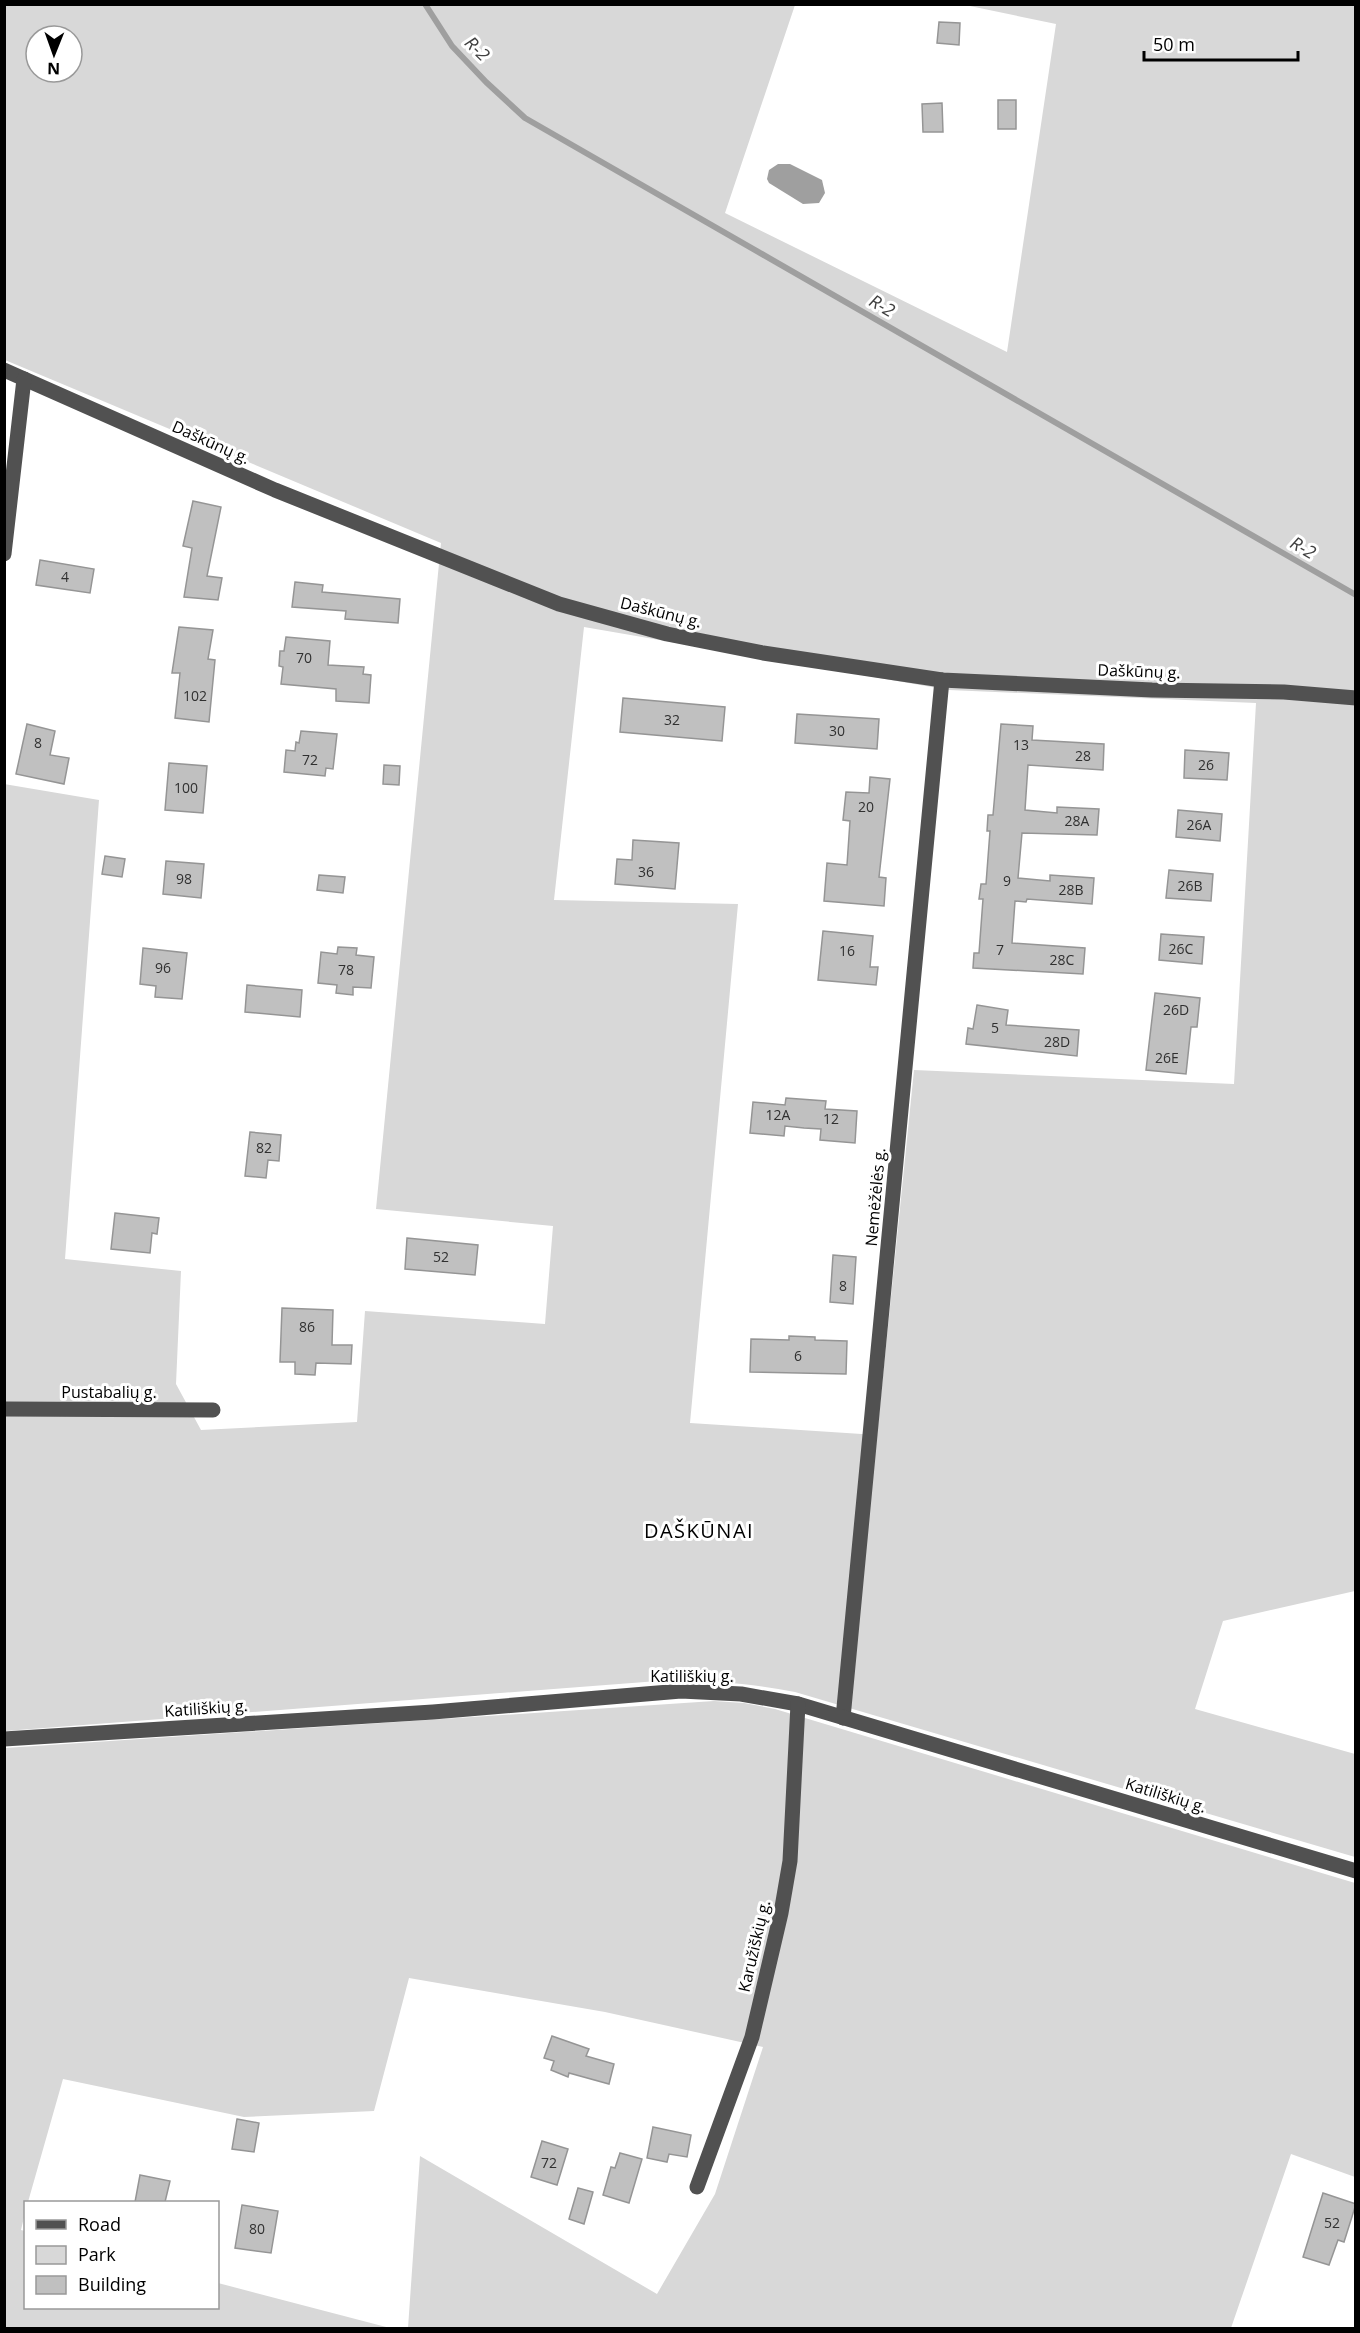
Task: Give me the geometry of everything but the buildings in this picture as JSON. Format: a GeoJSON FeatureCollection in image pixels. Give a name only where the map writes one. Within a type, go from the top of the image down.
{"type":"FeatureCollection","features":[{"type":"Feature","properties":{"kind":"street","name":"Daškūnų g."},"geometry":{"type":"LineString","coordinates":[[4,370],[275,490],[559,604],[667,634],[752,651],[942,680],[1152,690],[1284,692],[1356,698]]}},
{"type":"Feature","properties":{"kind":"street"},"geometry":{"type":"LineString","coordinates":[[4,554],[24,379]]}},
{"type":"Feature","properties":{"kind":"street","name":"Nemėžėlės g."},"geometry":{"type":"LineString","coordinates":[[843,1718],[942,680]]}},
{"type":"Feature","properties":{"kind":"street","name":"Pustabalių g."},"geometry":{"type":"LineString","coordinates":[[4,1409],[213,1410]]}},
{"type":"Feature","properties":{"kind":"street","name":"Katiliškių g."},"geometry":{"type":"LineString","coordinates":[[4,1739],[433,1712],[681,1691],[741,1694],[798,1704],[1356,1871]]}},
{"type":"Feature","properties":{"kind":"street","name":"Karužiškių g."},"geometry":{"type":"LineString","coordinates":[[697,2187],[752,2037],[781,1913],[790,1861],[798,1704]]}},
{"type":"Feature","properties":{"kind":"green space"},"geometry":{"type":"Polygon","coordinates":[[[5,5],[795,5],[725,213],[1007,352],[1056,24],[965,5],[1355,5],[1355,1591],[1223,1621],[1195,1709],[1355,1754],[1355,1857],[795,1692],[760,1686],[658,1681],[5,1731],[4,784],[99,800],[65,1259],[181,1271],[176,1384],[201,1430],[357,1422],[365,1311],[545,1324],[553,1226],[376,1209],[441,543],[5,360],[5,5]],[[584,627],[554,900],[738,904],[690,1423],[877,1435],[914,1070],[1234,1084],[1256,703],[949,690],[584,627]]]}},
{"type":"Feature","properties":{"kind":"green space"},"geometry":{"type":"Polygon","coordinates":[[[714,1701],[744,1703],[775,1709],[1355,1883],[1355,2177],[1291,2154],[1231,2328],[408,2328],[420,2156],[657,2294],[715,2194],[763,2047],[605,2012],[409,1978],[374,2111],[244,2117],[63,2079],[28,2201],[24,2201],[21,2230],[24,2231],[24,2309],[219,2309],[219,2283],[390,2328],[5,2328],[5,1748],[714,1701]]]}},
{"type":"Feature","properties":{"kind":"shaded area"},"geometry":{"type":"Polygon","coordinates":[[[778,164],[790,164],[822,180],[825,193],[819,203],[803,204],[769,183],[767,179],[769,170],[778,164]]]}},
{"type":"Feature","properties":{"kind":"waterway","name":"R-2"},"geometry":{"type":"LineString","coordinates":[[425,4],[452,46],[525,118],[1356,595]]}},
{"type":"Feature","properties":{"kind":"district","name":"DAŠKŪNAI"},"geometry":{"type":"Point","coordinates":[699,1531]}}]}
